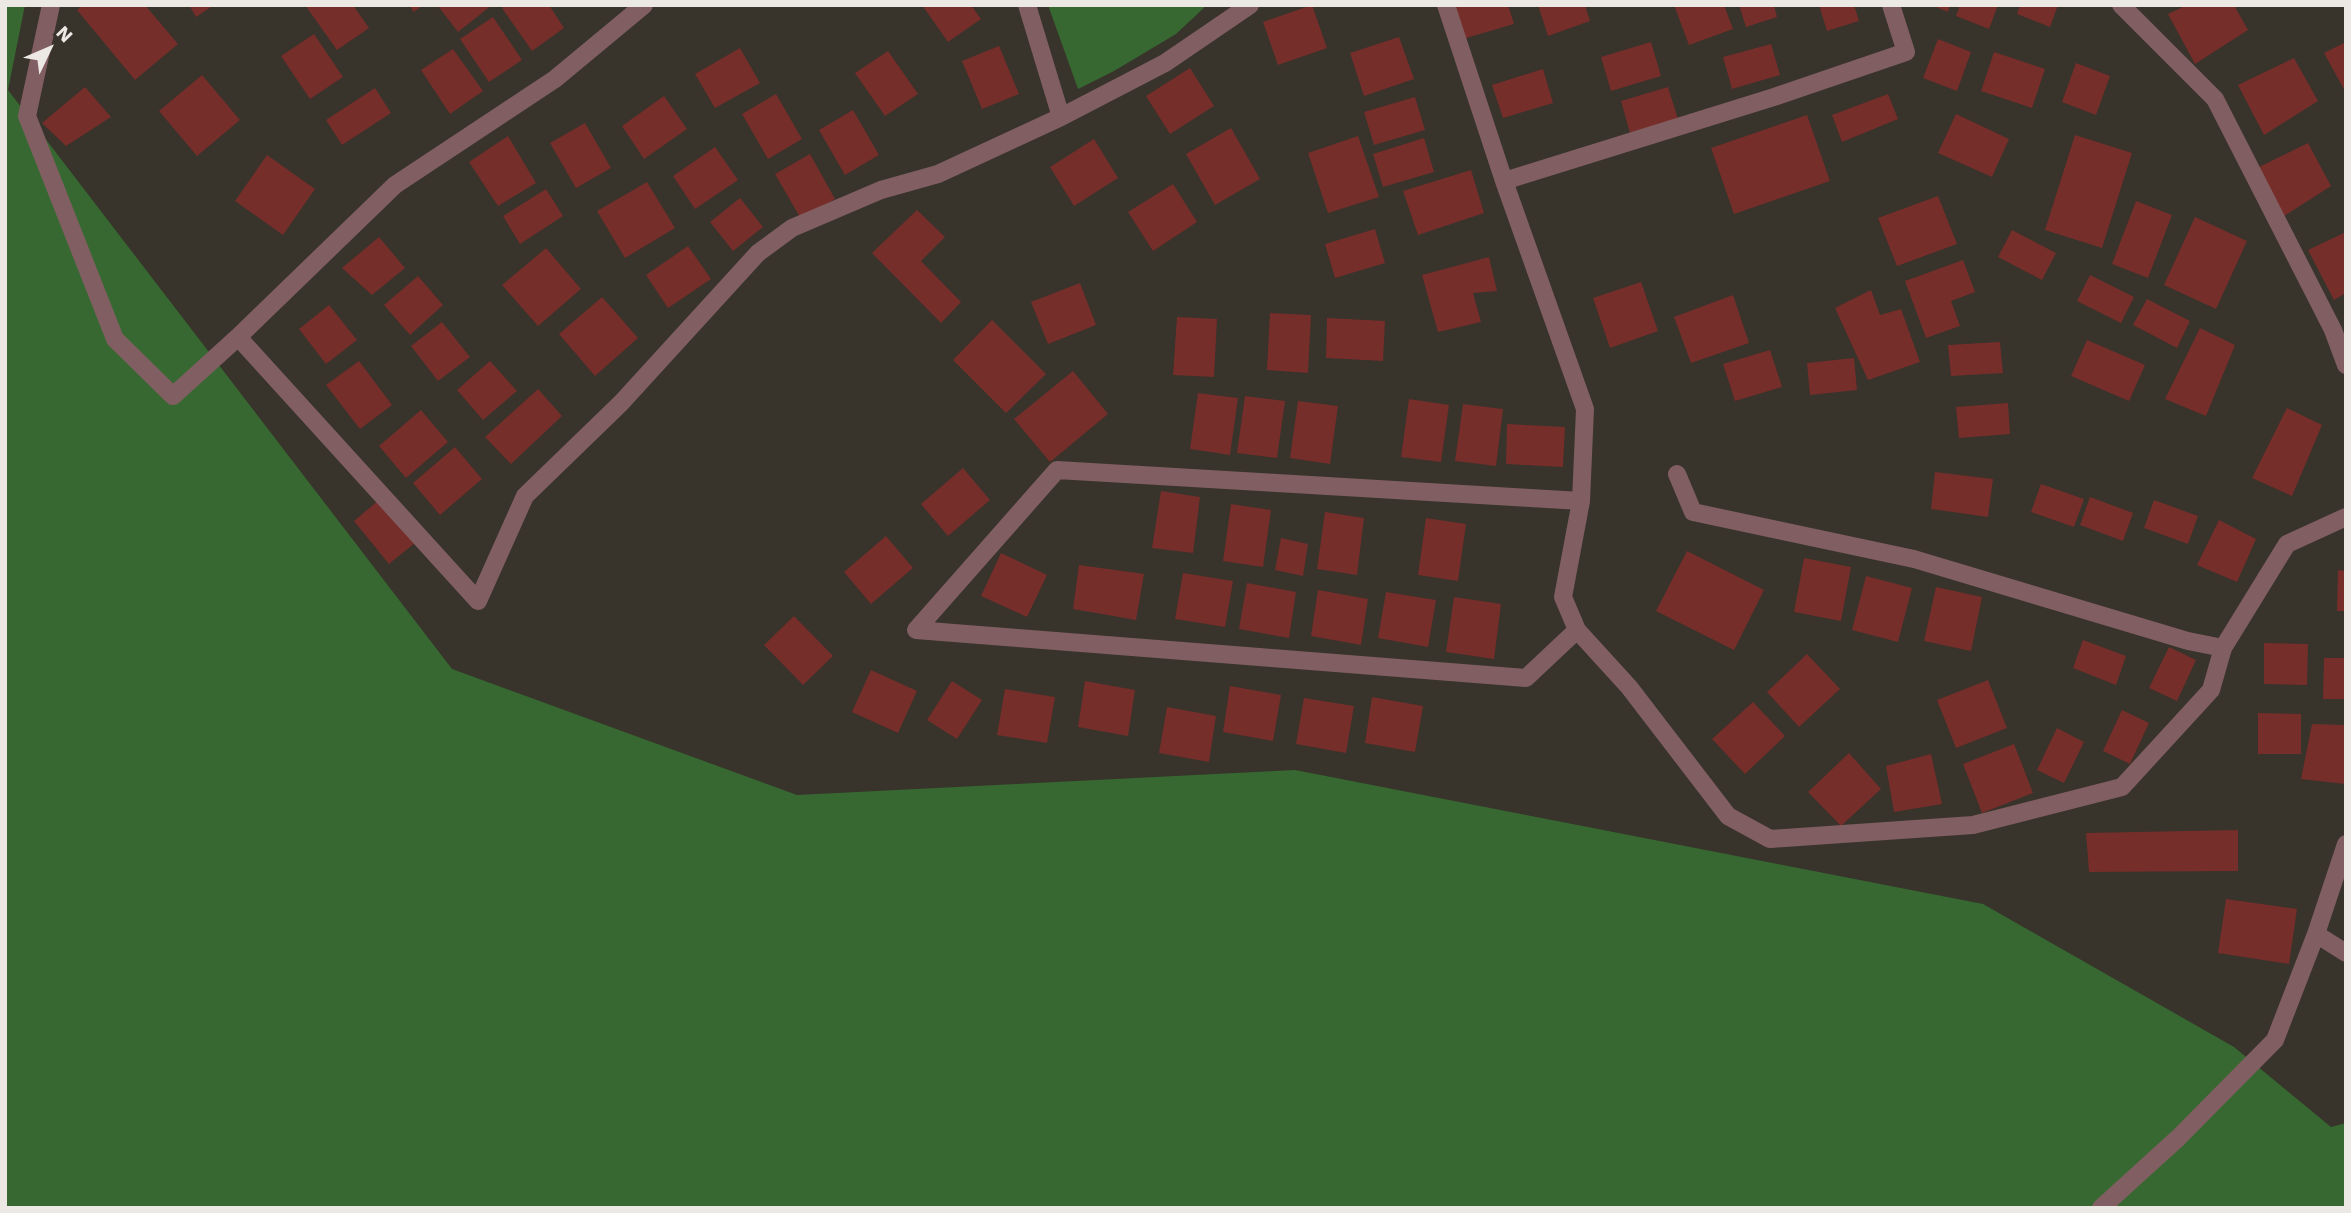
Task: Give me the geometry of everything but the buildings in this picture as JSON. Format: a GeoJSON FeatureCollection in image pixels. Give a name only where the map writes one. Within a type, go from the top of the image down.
{"type":"FeatureCollection","features":[{"type":"Feature","properties":{"kind":"street"},"geometry":{"type":"LineString","coordinates":[[51,5],[27,116],[115,339],[173,396],[395,186],[555,79],[644,5]]}},
{"type":"Feature","properties":{"kind":"street"},"geometry":{"type":"LineString","coordinates":[[1027,5],[1061,117]]}},
{"type":"Feature","properties":{"kind":"street"},"geometry":{"type":"LineString","coordinates":[[238,337],[478,601],[525,496],[621,403],[758,253],[792,228],[881,190],[938,174],[1061,117],[1165,63],[1250,5]]}},
{"type":"Feature","properties":{"kind":"street"},"geometry":{"type":"LineString","coordinates":[[1447,5],[1504,181],[1585,409],[1581,501],[1563,597],[1577,630],[1629,687],[1728,816],[1770,839],[1973,825],[2122,787],[2210,690],[2223,648],[2287,544],[2346,517]]}},
{"type":"Feature","properties":{"kind":"street"},"geometry":{"type":"LineString","coordinates":[[1504,181],[1774,97],[1906,52],[1891,5]]}},
{"type":"Feature","properties":{"kind":"street"},"geometry":{"type":"LineString","coordinates":[[2121,5],[2214,99],[2333,330],[2346,365]]}},
{"type":"Feature","properties":{"kind":"street"},"geometry":{"type":"LineString","coordinates":[[1577,630],[1526,678],[916,630],[1057,470],[1581,501]]}},
{"type":"Feature","properties":{"kind":"street"},"geometry":{"type":"LineString","coordinates":[[1677,474],[1693,512],[1914,559],[2188,641],[2223,648]]}},
{"type":"Feature","properties":{"kind":"street"},"geometry":{"type":"LineString","coordinates":[[2101,1208],[2178,1138],[2275,1040],[2316,934],[2346,844]]}},
{"type":"Feature","properties":{"kind":"street"},"geometry":{"type":"LineString","coordinates":[[2316,934],[2346,953]]}},
{"type":"Feature","properties":{"kind":"green space"},"geometry":{"type":"Polygon","coordinates":[[[5,5],[25,5],[8,90],[452,669],[797,795],[1295,770],[1983,904],[2234,1047],[2331,1127],[2346,1123],[2346,1208],[5,1208],[5,5]]]}},
{"type":"Feature","properties":{"kind":"green space"},"geometry":{"type":"Polygon","coordinates":[[[1048,5],[1207,5],[1176,34],[1078,89],[1048,5]]]}}]}
